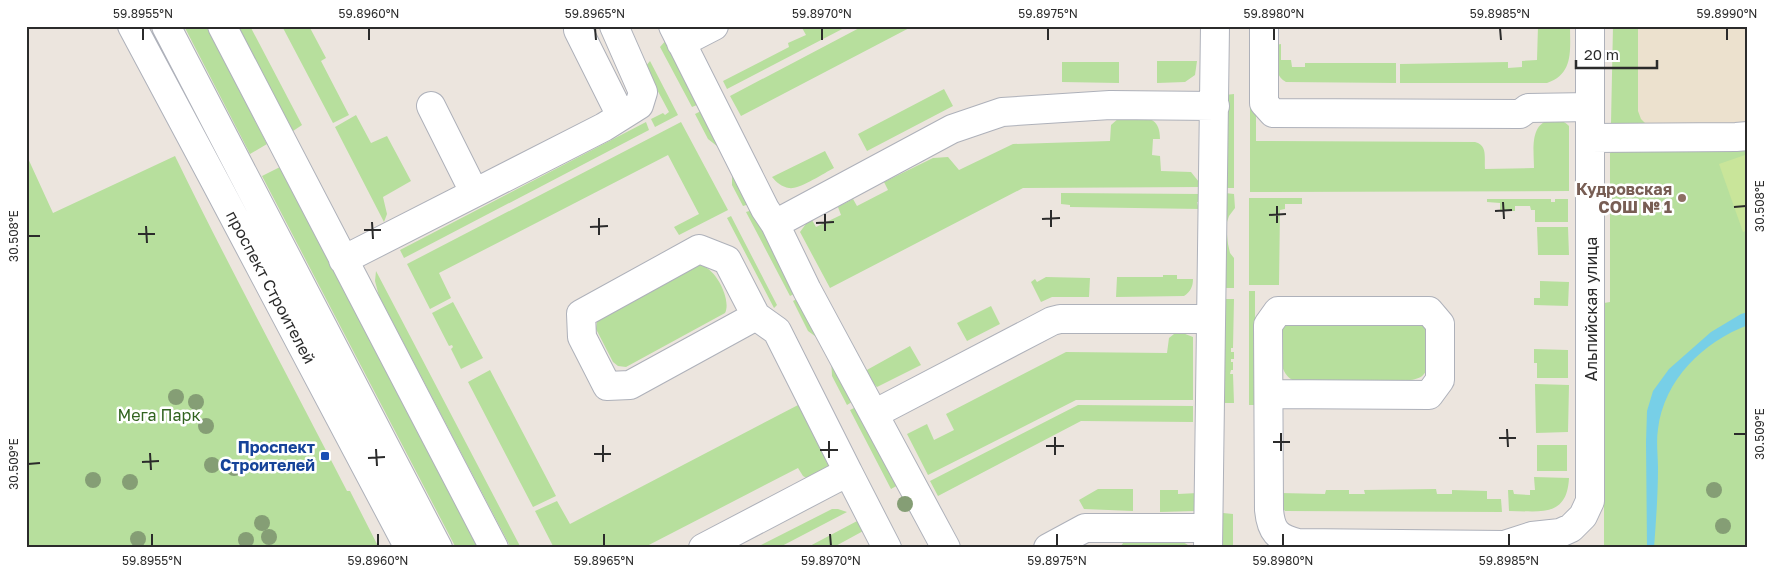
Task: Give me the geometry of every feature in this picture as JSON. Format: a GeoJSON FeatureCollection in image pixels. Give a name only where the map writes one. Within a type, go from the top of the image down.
{"type":"FeatureCollection","features":[{"type":"Feature","properties":{"kind":"street","name":"проспект Строителей"},"geometry":{"type":"LineString","coordinates":[[132,26],[409,548]]}},
{"type":"Feature","properties":{"kind":"street","name":"проспект Строителей"},"geometry":{"type":"LineString","coordinates":[[166,26],[438,548]]}},
{"type":"Feature","properties":{"kind":"street"},"geometry":{"type":"LineString","coordinates":[[222,26],[494,548]]}},
{"type":"Feature","properties":{"kind":"street"},"geometry":{"type":"LineString","coordinates":[[343,260],[604,127],[639,105],[644,92],[614,26]]}},
{"type":"Feature","properties":{"kind":"street"},"geometry":{"type":"LineString","coordinates":[[714,26],[677,34],[764,209],[775,224],[807,290],[946,548]]}},
{"type":"Feature","properties":{"kind":"street"},"geometry":{"type":"LineString","coordinates":[[1048,548],[1086,528],[1208,538],[1215,106],[1214,26]]}},
{"type":"Feature","properties":{"kind":"street"},"geometry":{"type":"LineString","coordinates":[[1264,26],[1264,103],[1273,113],[1520,114],[1528,108],[1590,106]]}},
{"type":"Feature","properties":{"kind":"street","name":"Альпийская улица"},"geometry":{"type":"LineString","coordinates":[[1269,394],[1270,516],[1274,530],[1285,540],[1298,543],[1504,544],[1532,536],[1560,533],[1572,528],[1583,516],[1590,501],[1590,26]]}},
{"type":"Feature","properties":{"kind":"street"},"geometry":{"type":"LineString","coordinates":[[578,30],[621,116]]}},
{"type":"Feature","properties":{"kind":"street"},"geometry":{"type":"LineString","coordinates":[[775,224],[952,129],[1002,112],[1110,105],[1215,106]]}},
{"type":"Feature","properties":{"kind":"street"},"geometry":{"type":"LineString","coordinates":[[431,106],[474,192]]}},
{"type":"Feature","properties":{"kind":"street"},"geometry":{"type":"LineString","coordinates":[[1590,138],[1748,136]]}},
{"type":"Feature","properties":{"kind":"street"},"geometry":{"type":"LineString","coordinates":[[756,316],[630,384],[607,386],[582,337],[581,314],[699,249],[726,260],[756,316],[777,331],[887,548]]}},
{"type":"Feature","properties":{"kind":"street"},"geometry":{"type":"LineString","coordinates":[[1278,311],[1429,312],[1440,324],[1440,380],[1429,395],[1269,394],[1268,325],[1278,311]]}},
{"type":"Feature","properties":{"kind":"street"},"geometry":{"type":"LineString","coordinates":[[874,414],[1060,319],[1211,319]]}},
{"type":"Feature","properties":{"kind":"street"},"geometry":{"type":"LineString","coordinates":[[702,548],[848,472]]}},
{"type":"Feature","properties":{"kind":"shaded area","name":"Кудровская СОШ № 1"},"geometry":{"type":"Polygon","coordinates":[[[1616,26],[1748,26],[1748,258],[1638,323],[1616,26]]]}},
{"type":"Feature","properties":{"kind":"green space"},"geometry":{"type":"Polygon","coordinates":[[[184,26],[206,26],[267,144],[250,154],[184,26]]]}},
{"type":"Feature","properties":{"kind":"green space"},"geometry":{"type":"Polygon","coordinates":[[[238,26],[250,26],[302,125],[293,131],[238,26]]]}},
{"type":"Feature","properties":{"kind":"green space"},"geometry":{"type":"Polygon","coordinates":[[[285,26],[309,26],[326,58],[321,61],[349,115],[333,123],[283,28],[285,26]]]}},
{"type":"Feature","properties":{"kind":"green space"},"geometry":{"type":"Polygon","coordinates":[[[801,26],[848,26],[727,89],[723,81],[789,47],[788,43],[806,35],[801,26]]]}},
{"type":"Feature","properties":{"kind":"green space"},"geometry":{"type":"Polygon","coordinates":[[[863,26],[913,26],[741,116],[730,96],[863,26]]]}},
{"type":"Feature","properties":{"kind":"green space"},"geometry":{"type":"Polygon","coordinates":[[[1538,26],[1570,26],[1569,60],[1562,74],[1547,83],[1400,83],[1400,64],[1508,62],[1508,68],[1522,67],[1522,61],[1537,60],[1538,26]]]}},
{"type":"Feature","properties":{"kind":"green space"},"geometry":{"type":"Polygon","coordinates":[[[1613,26],[1638,26],[1638,111],[1641,119],[1649,127],[1748,130],[1748,548],[1604,548],[1604,303],[1610,302],[1610,153],[1614,150],[1613,125],[1611,123],[1613,26]]]}},
{"type":"Feature","properties":{"kind":"green space"},"geometry":{"type":"Polygon","coordinates":[[[668,38],[702,103],[692,107],[660,47],[668,38]]]}},
{"type":"Feature","properties":{"kind":"green space"},"geometry":{"type":"Polygon","coordinates":[[[1281,44],[1281,60],[1291,60],[1292,67],[1305,67],[1305,63],[1396,63],[1396,83],[1286,82],[1279,75],[1276,66],[1276,45],[1281,44]]]}},
{"type":"Feature","properties":{"kind":"green space"},"geometry":{"type":"Polygon","coordinates":[[[650,61],[678,115],[655,127],[651,119],[669,112],[645,67],[650,61]]]}},
{"type":"Feature","properties":{"kind":"green space"},"geometry":{"type":"Polygon","coordinates":[[[1157,61],[1197,61],[1195,75],[1185,82],[1157,83],[1157,61]]]}},
{"type":"Feature","properties":{"kind":"green space"},"geometry":{"type":"Polygon","coordinates":[[[1062,62],[1119,62],[1119,83],[1062,82],[1062,62]]]}},
{"type":"Feature","properties":{"kind":"green space"},"geometry":{"type":"Polygon","coordinates":[[[944,89],[953,106],[867,151],[858,134],[944,89]]]}},
{"type":"Feature","properties":{"kind":"green space"},"geometry":{"type":"Polygon","coordinates":[[[1256,93],[1256,141],[1475,142],[1484,149],[1485,169],[1534,168],[1534,139],[1536,132],[1544,122],[1551,120],[1561,121],[1569,126],[1569,191],[1250,192],[1250,94],[1256,93]]]}},
{"type":"Feature","properties":{"kind":"green space"},"geometry":{"type":"Polygon","coordinates":[[[1234,94],[1234,188],[1224,188],[1225,95],[1234,94]]]}},
{"type":"Feature","properties":{"kind":"green space"},"geometry":{"type":"Polygon","coordinates":[[[705,109],[753,203],[743,206],[732,185],[732,174],[722,150],[708,139],[695,114],[705,109]]]}},
{"type":"Feature","properties":{"kind":"green space"},"geometry":{"type":"Polygon","coordinates":[[[356,115],[371,143],[387,136],[411,181],[383,197],[387,214],[384,222],[335,127],[356,115]]]}},
{"type":"Feature","properties":{"kind":"green space"},"geometry":{"type":"Polygon","coordinates":[[[1119,118],[1142,118],[1157,124],[1160,139],[1153,139],[1152,155],[1160,156],[1161,171],[1191,172],[1201,187],[1023,188],[830,288],[800,232],[808,221],[812,220],[816,227],[841,215],[838,207],[853,199],[857,206],[888,190],[884,182],[933,158],[948,157],[959,170],[1013,144],[1110,141],[1111,125],[1119,118]]]}},
{"type":"Feature","properties":{"kind":"green space"},"geometry":{"type":"Polygon","coordinates":[[[646,122],[649,130],[404,258],[400,250],[646,122]]]}},
{"type":"Feature","properties":{"kind":"green space"},"geometry":{"type":"Polygon","coordinates":[[[681,122],[728,210],[679,235],[674,227],[699,214],[668,155],[439,273],[451,298],[430,309],[407,264],[681,122]]]}},
{"type":"Feature","properties":{"kind":"green space"},"geometry":{"type":"Polygon","coordinates":[[[825,151],[834,168],[805,184],[793,188],[784,187],[772,177],[825,151]]]}},
{"type":"Feature","properties":{"kind":"green space","name":"Мега Парк"},"geometry":{"type":"Polygon","coordinates":[[[26,154],[53,213],[175,156],[238,282],[347,491],[350,491],[379,548],[26,548],[26,154]]]}},
{"type":"Feature","properties":{"kind":"green space"},"geometry":{"type":"Polygon","coordinates":[[[1748,154],[1748,230],[1743,232],[1719,164],[1748,154]]]}},
{"type":"Feature","properties":{"kind":"green space"},"geometry":{"type":"Polygon","coordinates":[[[280,167],[478,548],[456,548],[262,176],[280,167]]]}},
{"type":"Feature","properties":{"kind":"green space"},"geometry":{"type":"Polygon","coordinates":[[[1061,193],[1201,194],[1201,202],[1197,202],[1201,209],[1070,207],[1070,205],[1061,204],[1061,193]]]}},
{"type":"Feature","properties":{"kind":"green space"},"geometry":{"type":"Polygon","coordinates":[[[1225,193],[1234,194],[1235,208],[1229,216],[1226,225],[1230,253],[1234,258],[1234,288],[1224,288],[1225,193]]]}},
{"type":"Feature","properties":{"kind":"green space"},"geometry":{"type":"Polygon","coordinates":[[[1249,198],[1302,198],[1302,204],[1285,204],[1285,209],[1280,210],[1279,285],[1249,285],[1249,198]]]}},
{"type":"Feature","properties":{"kind":"green space"},"geometry":{"type":"Polygon","coordinates":[[[1487,199],[1551,199],[1551,202],[1555,202],[1555,199],[1568,199],[1568,222],[1535,222],[1535,210],[1531,210],[1530,206],[1515,206],[1515,211],[1500,211],[1500,203],[1487,202],[1487,199]]]}},
{"type":"Feature","properties":{"kind":"green space"},"geometry":{"type":"Polygon","coordinates":[[[756,209],[798,292],[790,296],[746,212],[756,209]]]}},
{"type":"Feature","properties":{"kind":"green space"},"geometry":{"type":"Polygon","coordinates":[[[731,216],[777,305],[774,308],[727,218],[731,216]]]}},
{"type":"Feature","properties":{"kind":"green space"},"geometry":{"type":"Polygon","coordinates":[[[1537,227],[1568,227],[1569,255],[1538,255],[1537,227]]]}},
{"type":"Feature","properties":{"kind":"green space"},"geometry":{"type":"Polygon","coordinates":[[[699,265],[711,271],[721,284],[727,307],[725,313],[626,367],[618,366],[613,362],[596,329],[597,322],[601,316],[699,265]]]}},
{"type":"Feature","properties":{"kind":"green space"},"geometry":{"type":"Polygon","coordinates":[[[376,271],[521,548],[511,548],[379,296],[375,281],[376,271]]]}},
{"type":"Feature","properties":{"kind":"green space"},"geometry":{"type":"Polygon","coordinates":[[[1163,275],[1177,275],[1177,279],[1193,279],[1191,289],[1184,296],[1116,297],[1117,277],[1163,277],[1163,275]]]}},
{"type":"Feature","properties":{"kind":"green space"},"geometry":{"type":"Polygon","coordinates":[[[1046,277],[1090,278],[1089,297],[1052,297],[1041,302],[1031,282],[1035,279],[1037,282],[1046,277]]]}},
{"type":"Feature","properties":{"kind":"green space"},"geometry":{"type":"Polygon","coordinates":[[[1540,281],[1569,282],[1568,306],[1534,305],[1534,298],[1540,298],[1540,281]]]}},
{"type":"Feature","properties":{"kind":"green space"},"geometry":{"type":"Polygon","coordinates":[[[1249,291],[1255,291],[1255,405],[1249,405],[1249,291]]]}},
{"type":"Feature","properties":{"kind":"green space"},"geometry":{"type":"Polygon","coordinates":[[[800,297],[855,400],[847,405],[832,376],[831,359],[819,339],[808,331],[793,301],[800,297]]]}},
{"type":"Feature","properties":{"kind":"green space"},"geometry":{"type":"Polygon","coordinates":[[[1224,299],[1234,299],[1233,348],[1231,348],[1231,352],[1234,352],[1234,359],[1231,359],[1233,370],[1231,370],[1230,374],[1233,374],[1234,403],[1224,403],[1224,299]]]}},
{"type":"Feature","properties":{"kind":"green space"},"geometry":{"type":"Polygon","coordinates":[[[453,302],[483,358],[461,369],[451,349],[452,345],[449,346],[432,313],[453,302]]]}},
{"type":"Feature","properties":{"kind":"green space"},"geometry":{"type":"Polygon","coordinates":[[[991,306],[1000,324],[967,341],[957,323],[991,306]]]}},
{"type":"Feature","properties":{"kind":"green space"},"geometry":{"type":"Polygon","coordinates":[[[1289,322],[1424,325],[1428,349],[1426,370],[1421,377],[1410,380],[1297,382],[1290,379],[1286,374],[1281,361],[1281,331],[1289,322]]]}},
{"type":"Feature","properties":{"kind":"green space"},"geometry":{"type":"Polygon","coordinates":[[[1180,332],[1193,337],[1193,400],[1076,400],[928,475],[907,434],[927,424],[934,440],[954,430],[946,414],[1066,352],[1167,353],[1169,338],[1180,332]]]}},
{"type":"Feature","properties":{"kind":"green space"},"geometry":{"type":"Polygon","coordinates":[[[910,346],[921,365],[877,387],[865,371],[910,346]]]}},
{"type":"Feature","properties":{"kind":"green space"},"geometry":{"type":"Polygon","coordinates":[[[1534,349],[1568,350],[1568,378],[1537,378],[1537,363],[1534,363],[1534,349]]]}},
{"type":"Feature","properties":{"kind":"green space"},"geometry":{"type":"Polygon","coordinates":[[[490,370],[556,496],[533,507],[468,382],[490,370]]]}},
{"type":"Feature","properties":{"kind":"green space"},"geometry":{"type":"Polygon","coordinates":[[[1535,384],[1569,385],[1568,432],[1536,433],[1535,384]]]}},
{"type":"Feature","properties":{"kind":"green space"},"geometry":{"type":"Polygon","coordinates":[[[800,404],[833,468],[808,479],[803,476],[798,468],[643,548],[554,548],[535,511],[557,501],[570,524],[800,404]]]}},
{"type":"Feature","properties":{"kind":"green space"},"geometry":{"type":"Polygon","coordinates":[[[1078,405],[1193,406],[1193,422],[1081,421],[938,496],[930,481],[1078,405]]]}},
{"type":"Feature","properties":{"kind":"green space"},"geometry":{"type":"Polygon","coordinates":[[[858,406],[900,484],[891,489],[850,410],[858,406]]]}},
{"type":"Feature","properties":{"kind":"green space"},"geometry":{"type":"Polygon","coordinates":[[[1537,445],[1567,445],[1567,471],[1537,471],[1537,445]]]}},
{"type":"Feature","properties":{"kind":"green space"},"geometry":{"type":"Polygon","coordinates":[[[1534,477],[1569,478],[1563,500],[1550,510],[1509,511],[1508,490],[1513,490],[1514,494],[1530,495],[1530,490],[1535,490],[1534,477]]]}},
{"type":"Feature","properties":{"kind":"green space"},"geometry":{"type":"Polygon","coordinates":[[[1098,489],[1133,489],[1133,511],[1084,509],[1079,500],[1098,489]]]}},
{"type":"Feature","properties":{"kind":"green space"},"geometry":{"type":"Polygon","coordinates":[[[1436,489],[1437,494],[1452,494],[1452,490],[1487,491],[1487,499],[1501,499],[1502,512],[1285,511],[1282,507],[1280,493],[1325,494],[1326,490],[1349,490],[1349,494],[1365,494],[1364,490],[1436,489]]]}},
{"type":"Feature","properties":{"kind":"green space"},"geometry":{"type":"Polygon","coordinates":[[[1160,490],[1178,490],[1178,494],[1198,493],[1196,508],[1194,511],[1160,512],[1160,490]]]}},
{"type":"Feature","properties":{"kind":"green space"},"geometry":{"type":"Polygon","coordinates":[[[832,509],[847,512],[778,548],[755,548],[832,509]]]}},
{"type":"Feature","properties":{"kind":"green space"},"geometry":{"type":"Polygon","coordinates":[[[1223,513],[1233,514],[1233,548],[1223,548],[1223,513]]]}},
{"type":"Feature","properties":{"kind":"green space"},"geometry":{"type":"Polygon","coordinates":[[[859,520],[865,530],[832,548],[806,548],[859,520]]]}},
{"type":"Feature","properties":{"kind":"green space"},"geometry":{"type":"Polygon","coordinates":[[[1124,542],[1183,542],[1193,548],[1119,548],[1124,542]]]}},
{"type":"Feature","properties":{"kind":"water"},"geometry":{"type":"Polygon","coordinates":[[[1748,312],[1748,325],[1731,332],[1701,352],[1677,379],[1668,394],[1657,434],[1658,488],[1654,548],[1647,548],[1647,411],[1653,391],[1669,369],[1711,332],[1741,314],[1748,312]]]}},
{"type":"Feature","properties":{"kind":"place","name":"Кудровская СОШ № 1"},"geometry":{"type":"Point","coordinates":[1682,198]}},
{"type":"Feature","properties":{"kind":"place","name":"Проспект Строителей"},"geometry":{"type":"Point","coordinates":[325,456]}}]}
